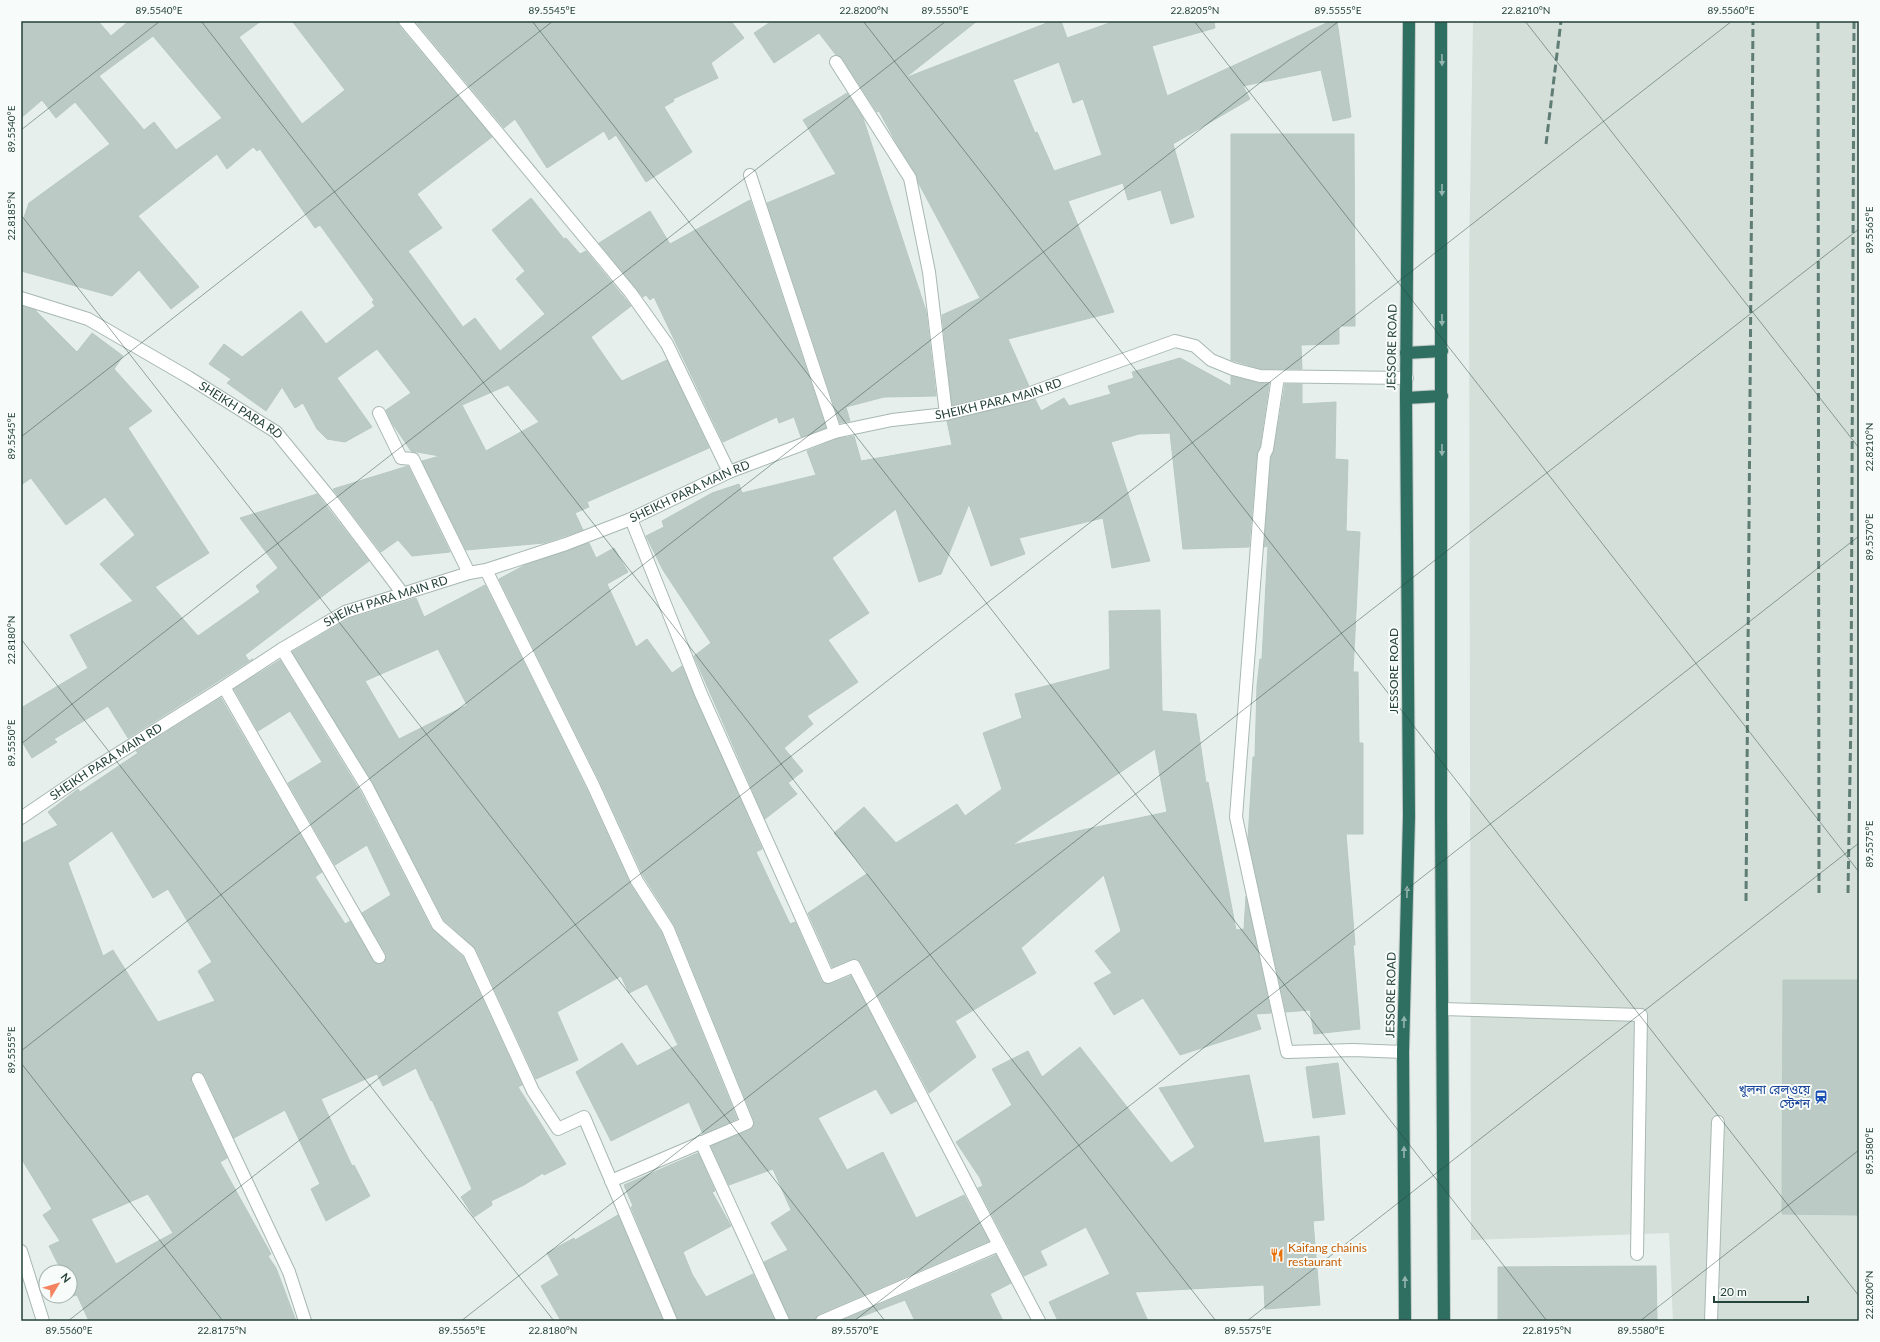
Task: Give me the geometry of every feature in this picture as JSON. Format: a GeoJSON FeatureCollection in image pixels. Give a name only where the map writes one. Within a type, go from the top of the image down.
{"type":"FeatureCollection","features":[{"type":"Feature","properties":{"kind":"highway","name":"JESSORE ROAD"},"geometry":{"type":"LineString","coordinates":[[1406,1321],[1403,1052],[1409,816],[1406,353],[1409,21]]}},
{"type":"Feature","properties":{"kind":"highway"},"geometry":{"type":"LineString","coordinates":[[1441,21],[1441,823],[1444,1321]]}},
{"type":"Feature","properties":{"kind":"highway"},"geometry":{"type":"LineString","coordinates":[[1406,353],[1442,351]]}},
{"type":"Feature","properties":{"kind":"highway"},"geometry":{"type":"LineString","coordinates":[[1406,398],[1442,396]]}},
{"type":"Feature","properties":{"kind":"street"},"geometry":{"type":"LineString","coordinates":[[406,21],[630,292],[667,344],[729,472]]}},
{"type":"Feature","properties":{"kind":"street"},"geometry":{"type":"LineString","coordinates":[[836,62],[910,178],[929,272],[946,414]]}},
{"type":"Feature","properties":{"kind":"street"},"geometry":{"type":"LineString","coordinates":[[750,175],[835,432]]}},
{"type":"Feature","properties":{"kind":"street","name":"SHEIKH PARA RD"},"geometry":{"type":"LineString","coordinates":[[21,298],[88,319],[188,377],[276,432],[335,504],[403,594]]}},
{"type":"Feature","properties":{"kind":"street","name":"SHEIKH PARA MAIN RD"},"geometry":{"type":"LineString","coordinates":[[21,818],[87,773],[282,649],[345,612],[468,573],[486,570],[566,544],[631,520],[729,472],[835,432],[892,420],[946,414],[1025,395],[1175,341],[1195,346],[1211,360],[1233,370],[1260,376],[1407,378]]}},
{"type":"Feature","properties":{"kind":"street"},"geometry":{"type":"LineString","coordinates":[[1278,377],[1267,448],[1264,455],[1236,817],[1287,1052],[1353,1050],[1403,1052]]}},
{"type":"Feature","properties":{"kind":"street"},"geometry":{"type":"LineString","coordinates":[[379,413],[401,458],[413,459],[468,573]]}},
{"type":"Feature","properties":{"kind":"street"},"geometry":{"type":"LineString","coordinates":[[631,520],[701,694],[828,977],[854,966],[1039,1321]]}},
{"type":"Feature","properties":{"kind":"street"},"geometry":{"type":"LineString","coordinates":[[486,570],[593,785],[637,881],[668,929],[747,1123],[611,1181]]}},
{"type":"Feature","properties":{"kind":"street"},"geometry":{"type":"LineString","coordinates":[[282,649],[367,787],[438,925],[469,952],[534,1091],[558,1129],[584,1117],[672,1321]]}},
{"type":"Feature","properties":{"kind":"street"},"geometry":{"type":"LineString","coordinates":[[224,687],[379,957]]}},
{"type":"Feature","properties":{"kind":"street"},"geometry":{"type":"LineString","coordinates":[[1442,1009],[1641,1015],[1637,1254]]}},
{"type":"Feature","properties":{"kind":"street"},"geometry":{"type":"LineString","coordinates":[[198,1079],[289,1272],[304,1321]]}},
{"type":"Feature","properties":{"kind":"street"},"geometry":{"type":"LineString","coordinates":[[1711,1321],[1718,1122]]}},
{"type":"Feature","properties":{"kind":"street"},"geometry":{"type":"LineString","coordinates":[[701,1142],[784,1321]]}},
{"type":"Feature","properties":{"kind":"street"},"geometry":{"type":"LineString","coordinates":[[822,1321],[999,1245]]}},
{"type":"Feature","properties":{"kind":"street"},"geometry":{"type":"LineString","coordinates":[[21,1251],[43,1321]]}},
{"type":"Feature","properties":{"kind":"shaded area"},"geometry":{"type":"Polygon","coordinates":[[[1473,21],[1859,21],[1859,1321],[1673,1321],[1669,1233],[1471,1240],[1469,261],[1473,21]]]}},
{"type":"Feature","properties":{"kind":"building"},"geometry":{"type":"Polygon","coordinates":[[[21,21],[98,21],[111,36],[129,21],[261,21],[239,37],[302,124],[345,90],[292,21],[398,21],[399,26],[492,137],[417,194],[442,228],[408,251],[463,327],[475,318],[500,351],[545,314],[516,279],[525,271],[492,230],[531,198],[564,239],[566,238],[580,254],[586,251],[631,306],[591,337],[618,376],[622,381],[667,360],[709,448],[587,502],[589,507],[575,513],[583,530],[544,543],[466,550],[422,461],[440,456],[411,451],[392,423],[386,410],[411,393],[377,349],[337,378],[372,427],[345,442],[327,439],[317,429],[303,403],[295,408],[282,387],[266,411],[227,383],[231,379],[209,364],[224,344],[242,357],[301,311],[326,344],[375,306],[372,302],[374,300],[320,225],[315,228],[260,149],[257,151],[253,147],[227,169],[217,154],[138,216],[199,287],[171,309],[139,270],[112,296],[21,271],[21,226],[29,203],[110,144],[75,102],[56,118],[42,100],[21,118],[21,21]],[[153,36],[99,76],[144,130],[154,122],[176,150],[222,118],[153,36]],[[508,385],[462,405],[486,451],[539,422],[508,385]]]}},
{"type":"Feature","properties":{"kind":"building"},"geometry":{"type":"Polygon","coordinates":[[[415,21],[731,21],[744,38],[711,63],[718,78],[673,99],[674,101],[664,107],[692,152],[646,182],[616,135],[609,140],[604,131],[547,168],[515,119],[504,128],[415,21]]]}},
{"type":"Feature","properties":{"kind":"building"},"geometry":{"type":"Polygon","coordinates":[[[772,21],[977,21],[905,78],[1052,21],[1061,21],[1067,38],[1115,21],[1214,21],[1215,28],[1152,46],[1167,96],[1331,21],[1337,21],[1351,117],[1333,121],[1321,70],[1243,86],[1250,99],[1173,144],[1194,217],[1171,224],[1161,190],[1128,200],[1123,183],[1068,201],[1114,312],[1008,339],[1029,386],[952,405],[942,315],[980,298],[919,184],[916,174],[879,111],[877,112],[842,58],[836,55],[819,33],[774,63],[754,33],[772,21]],[[1059,62],[1013,80],[1035,133],[1037,132],[1054,171],[1102,155],[1083,99],[1073,103],[1059,62]]]}},
{"type":"Feature","properties":{"kind":"building"},"geometry":{"type":"Polygon","coordinates":[[[847,93],[863,118],[926,311],[936,396],[884,397],[846,407],[850,421],[840,423],[767,203],[836,174],[803,120],[847,93]]]}},
{"type":"Feature","properties":{"kind":"building"},"geometry":{"type":"Polygon","coordinates":[[[1231,134],[1354,134],[1355,326],[1339,326],[1339,344],[1301,345],[1302,369],[1261,369],[1231,360],[1231,134]]]}},
{"type":"Feature","properties":{"kind":"building"},"geometry":{"type":"Polygon","coordinates":[[[750,200],[826,428],[801,437],[794,417],[779,423],[777,417],[723,442],[654,297],[650,300],[646,295],[643,297],[599,243],[650,211],[670,244],[750,200]]]}},
{"type":"Feature","properties":{"kind":"building"},"geometry":{"type":"Polygon","coordinates":[[[21,306],[35,310],[77,352],[92,333],[123,356],[114,369],[152,411],[128,428],[209,553],[155,587],[198,636],[260,592],[256,586],[278,568],[240,518],[317,494],[369,561],[245,655],[249,661],[253,659],[128,738],[108,706],[54,739],[57,742],[32,758],[21,740],[21,708],[88,668],[70,635],[133,601],[100,564],[135,535],[105,497],[66,525],[31,478],[21,485],[21,306]]]}},
{"type":"Feature","properties":{"kind":"building"},"geometry":{"type":"Polygon","coordinates":[[[1180,358],[1231,386],[1231,376],[1258,383],[1269,384],[1260,447],[1257,454],[1249,547],[1183,549],[1170,433],[1139,434],[1111,442],[1150,561],[1112,568],[1103,518],[1019,538],[1025,554],[991,566],[969,504],[941,574],[919,582],[896,509],[832,558],[869,613],[828,640],[858,682],[807,716],[813,724],[784,748],[803,771],[788,783],[797,794],[765,819],[694,656],[711,643],[663,570],[646,536],[664,527],[662,521],[712,493],[739,484],[742,493],[816,475],[807,451],[837,439],[854,436],[861,461],[952,445],[947,421],[1035,399],[1041,411],[1064,398],[1069,406],[1111,394],[1108,386],[1134,378],[1132,372],[1180,358]]]}},
{"type":"Feature","properties":{"kind":"building"},"geometry":{"type":"Polygon","coordinates":[[[1285,384],[1302,384],[1302,404],[1336,402],[1335,459],[1348,460],[1346,531],[1360,532],[1353,672],[1358,672],[1359,743],[1363,743],[1363,834],[1346,834],[1360,1029],[1314,1034],[1310,1010],[1286,1012],[1248,839],[1253,757],[1255,757],[1257,686],[1260,659],[1262,659],[1268,546],[1264,547],[1271,457],[1274,450],[1285,384]]]}},
{"type":"Feature","properties":{"kind":"building"},"geometry":{"type":"Polygon","coordinates":[[[408,466],[450,552],[412,556],[398,540],[381,552],[333,489],[408,466]]]}},
{"type":"Feature","properties":{"kind":"building"},"geometry":{"type":"Polygon","coordinates":[[[589,543],[596,558],[614,548],[628,572],[607,584],[636,647],[647,639],[672,673],[682,666],[762,849],[756,852],[790,924],[795,922],[821,980],[824,983],[831,984],[851,976],[916,1101],[891,1114],[876,1089],[818,1118],[847,1170],[883,1152],[916,1218],[964,1195],[989,1241],[819,1314],[815,1321],[790,1321],[764,1262],[788,1250],[771,1223],[791,1210],[773,1169],[729,1185],[711,1146],[750,1130],[754,1124],[754,1120],[675,926],[644,877],[600,782],[499,579],[525,565],[589,543]]]}},
{"type":"Feature","properties":{"kind":"building"},"geometry":{"type":"Polygon","coordinates":[[[485,585],[586,788],[630,884],[661,932],[737,1119],[703,1134],[689,1102],[611,1141],[576,1072],[622,1043],[637,1066],[678,1045],[647,984],[629,993],[621,976],[557,1012],[578,1060],[536,1079],[476,949],[444,920],[373,783],[292,652],[348,619],[416,598],[424,617],[485,585]],[[438,649],[365,681],[399,739],[467,705],[438,649]]]}},
{"type":"Feature","properties":{"kind":"building"},"geometry":{"type":"Polygon","coordinates":[[[1160,610],[1162,711],[1196,714],[1206,783],[1208,782],[1236,930],[1244,929],[1246,896],[1271,1013],[1256,1014],[1261,1029],[1180,1055],[1143,998],[1114,1015],[1094,983],[1112,973],[1095,951],[1121,931],[1104,875],[1021,948],[1036,973],[955,1021],[976,1057],[929,1093],[861,963],[858,960],[851,959],[832,967],[808,913],[868,873],[834,833],[864,807],[896,843],[957,804],[965,816],[1002,789],[983,733],[1022,718],[1015,694],[1110,669],[1109,611],[1160,610]],[[1155,749],[1012,845],[1167,812],[1155,749]]]}},
{"type":"Feature","properties":{"kind":"building"},"geometry":{"type":"Polygon","coordinates":[[[280,660],[360,791],[431,928],[463,957],[522,1085],[518,1087],[566,1164],[544,1175],[543,1173],[524,1185],[491,1201],[492,1205],[474,1217],[461,1197],[472,1189],[416,1068],[383,1086],[377,1074],[321,1099],[352,1166],[354,1165],[370,1196],[326,1221],[311,1189],[320,1184],[285,1110],[234,1138],[205,1076],[202,1073],[195,1072],[192,1075],[191,1082],[227,1158],[220,1162],[271,1254],[268,1256],[276,1268],[296,1321],[89,1321],[78,1297],[78,1264],[58,1264],[49,1246],[60,1241],[43,1215],[52,1209],[21,1158],[21,844],[58,825],[48,812],[78,789],[80,792],[138,753],[136,751],[221,698],[322,872],[315,877],[345,924],[350,921],[373,961],[379,964],[383,963],[386,954],[362,913],[391,895],[367,845],[335,865],[288,783],[322,762],[290,711],[258,731],[234,689],[280,660]],[[112,831],[68,863],[103,956],[113,950],[158,1022],[215,1001],[198,971],[212,962],[168,889],[153,898],[112,831]],[[148,1194],[91,1219],[116,1264],[173,1233],[148,1194]]]}},
{"type":"Feature","properties":{"kind":"building","name":"খুলনা রেলওয়ে স্টেশন"},"geometry":{"type":"Polygon","coordinates":[[[1783,980],[1859,980],[1859,1215],[1782,1214],[1783,980]]]}},
{"type":"Feature","properties":{"kind":"building"},"geometry":{"type":"Polygon","coordinates":[[[1080,1047],[1171,1163],[1195,1147],[1159,1088],[1249,1075],[1264,1143],[1319,1136],[1324,1220],[1313,1221],[1320,1305],[1265,1309],[1264,1285],[1135,1292],[1148,1321],[1058,1321],[1049,1302],[1110,1274],[1086,1227],[1040,1251],[1047,1265],[1024,1276],[978,1188],[983,1186],[980,1178],[956,1142],[1012,1105],[992,1069],[1028,1051],[1042,1077],[1080,1047]]]}},
{"type":"Feature","properties":{"kind":"building"},"geometry":{"type":"Polygon","coordinates":[[[1338,1063],[1345,1114],[1313,1118],[1306,1067],[1338,1063]]]}},
{"type":"Feature","properties":{"kind":"building"},"geometry":{"type":"Polygon","coordinates":[[[698,1153],[715,1191],[712,1192],[731,1226],[683,1252],[692,1274],[706,1297],[753,1274],[775,1321],[678,1321],[631,1207],[633,1206],[624,1185],[698,1153]]]}},
{"type":"Feature","properties":{"kind":"building"},"geometry":{"type":"Polygon","coordinates":[[[618,1215],[663,1321],[561,1321],[541,1286],[559,1275],[547,1253],[574,1238],[575,1240],[618,1215]]]}},
{"type":"Feature","properties":{"kind":"building"},"geometry":{"type":"Polygon","coordinates":[[[996,1255],[1011,1283],[990,1294],[1003,1321],[915,1321],[905,1300],[850,1321],[841,1321],[996,1255]]]}},
{"type":"Feature","properties":{"kind":"building"},"geometry":{"type":"Polygon","coordinates":[[[1656,1266],[1657,1321],[1498,1321],[1498,1267],[1656,1266]]]}},
{"type":"Feature","properties":{"kind":"railway"},"geometry":{"type":"LineString","coordinates":[[1546,144],[1561,21]]}},
{"type":"Feature","properties":{"kind":"railway"},"geometry":{"type":"LineString","coordinates":[[1746,901],[1753,21]]}},
{"type":"Feature","properties":{"kind":"railway"},"geometry":{"type":"LineString","coordinates":[[1818,21],[1819,893]]}},
{"type":"Feature","properties":{"kind":"railway"},"geometry":{"type":"LineString","coordinates":[[1848,893],[1851,714],[1854,21]]}},
{"type":"Feature","properties":{"kind":"place","name":"খুলনা রেলওয়ে স্টেশন"},"geometry":{"type":"Point","coordinates":[1821,1097]}},
{"type":"Feature","properties":{"kind":"place","name":"Kaifang chainis restaurant"},"geometry":{"type":"Point","coordinates":[1277,1255]}}]}
